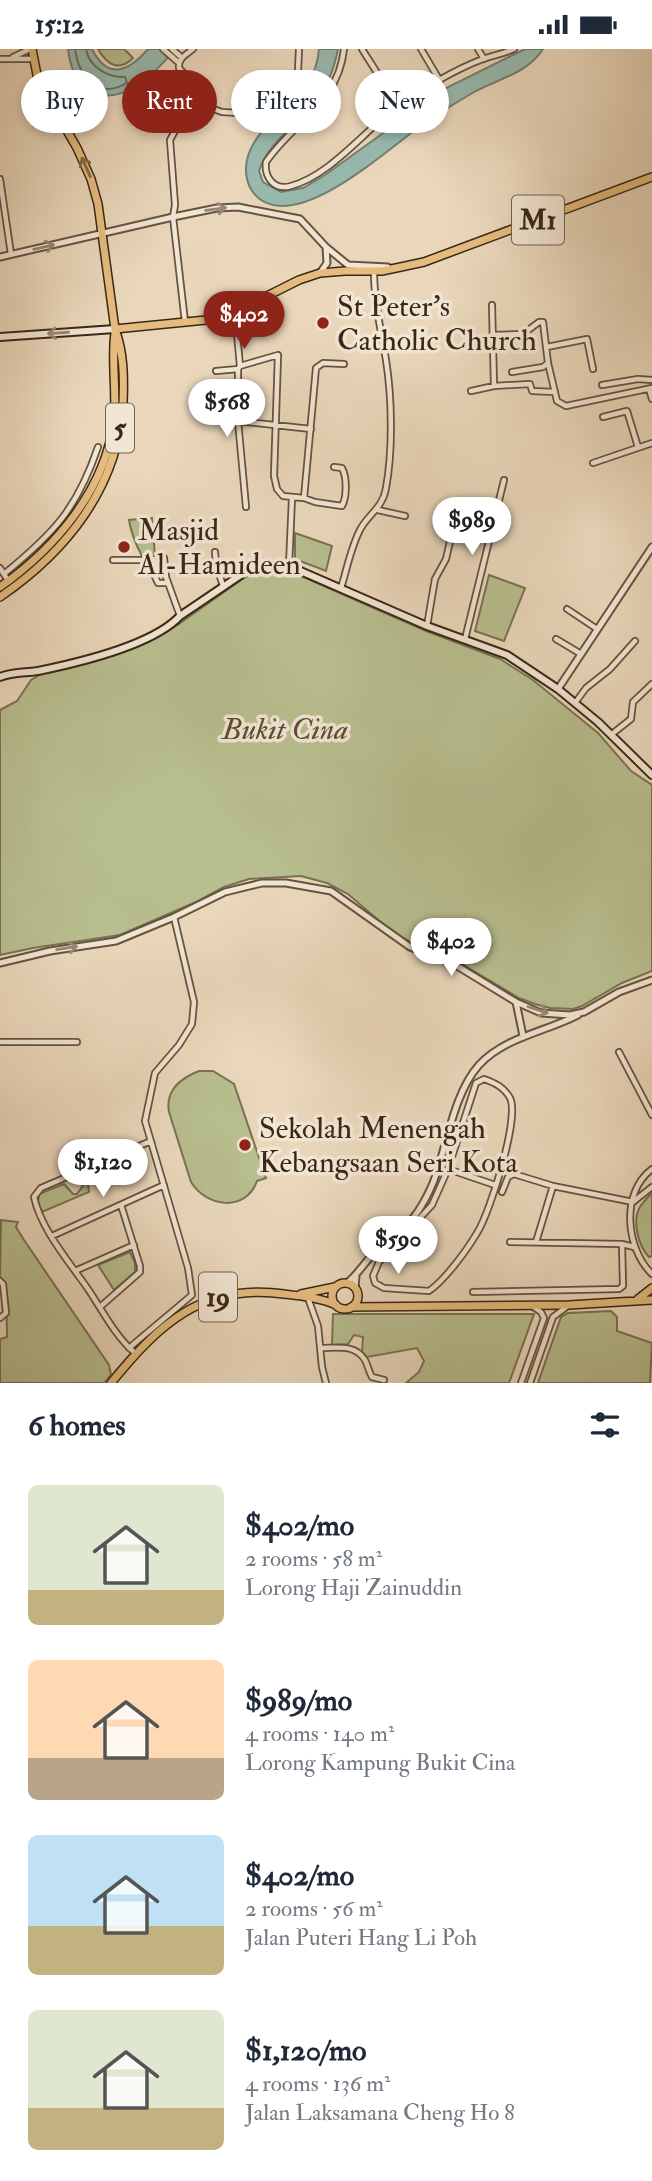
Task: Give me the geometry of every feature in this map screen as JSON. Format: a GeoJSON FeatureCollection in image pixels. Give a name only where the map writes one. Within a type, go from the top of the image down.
{"type":"FeatureCollection","features":[{"type":"Feature","properties":{"kind":"main road","name":"5"},"geometry":{"type":"LineString","coordinates":[[0,587],[9,581],[29,577],[73,532],[93,504],[107,475],[122,422],[124,382],[121,345],[115,329],[92,179],[38,80],[31,49]]}},
{"type":"Feature","properties":{"kind":"main road","name":"M1"},"geometry":{"type":"LineString","coordinates":[[377,270],[428,261],[652,177]]}},
{"type":"Feature","properties":{"kind":"main road"},"geometry":{"type":"LineString","coordinates":[[0,337],[216,319],[320,273],[377,270]]}},
{"type":"Feature","properties":{"kind":"main road"},"geometry":{"type":"LineString","coordinates":[[0,677],[108,652],[148,638],[172,625],[248,570],[289,566],[427,626],[507,655],[575,703],[612,734],[652,775]]}},
{"type":"Feature","properties":{"kind":"main road","name":"5"},"geometry":{"type":"LineString","coordinates":[[0,597],[9,581]]}},
{"type":"Feature","properties":{"kind":"main road"},"geometry":{"type":"LineString","coordinates":[[335,1287],[332,1295],[336,1305],[344,1308],[374,1305],[569,1305],[652,1300]]}},
{"type":"Feature","properties":{"kind":"main road"},"geometry":{"type":"LineString","coordinates":[[293,1295],[335,1287],[353,1288],[365,1302],[374,1305]]}},
{"type":"Feature","properties":{"kind":"main road"},"geometry":{"type":"LineString","coordinates":[[351,1307],[357,1300],[353,1288]]}},
{"type":"Feature","properties":{"kind":"main road"},"geometry":{"type":"LineString","coordinates":[[637,1300],[652,1288]]}},
{"type":"Feature","properties":{"kind":"main road","name":"19"},"geometry":{"type":"LineString","coordinates":[[111,1383],[132,1351],[187,1311],[209,1299],[255,1292],[293,1295],[336,1305]]}},
{"type":"Feature","properties":{"kind":"street"},"geometry":{"type":"LineString","coordinates":[[0,59],[31,49]]}},
{"type":"Feature","properties":{"kind":"street"},"geometry":{"type":"LineString","coordinates":[[163,49],[180,60]]}},
{"type":"Feature","properties":{"kind":"street"},"geometry":{"type":"LineString","coordinates":[[172,49],[180,60]]}},
{"type":"Feature","properties":{"kind":"street"},"geometry":{"type":"LineString","coordinates":[[181,70],[180,60],[193,49]]}},
{"type":"Feature","properties":{"kind":"street"},"geometry":{"type":"LineString","coordinates":[[217,110],[258,114],[298,71],[299,49]]}},
{"type":"Feature","properties":{"kind":"street"},"geometry":{"type":"LineString","coordinates":[[344,49],[337,80],[327,95],[266,162],[265,172],[269,180],[277,186],[289,187],[308,179],[366,133]]}},
{"type":"Feature","properties":{"kind":"street"},"geometry":{"type":"LineString","coordinates":[[362,49],[375,70]]}},
{"type":"Feature","properties":{"kind":"street"},"geometry":{"type":"LineString","coordinates":[[421,49],[433,70]]}},
{"type":"Feature","properties":{"kind":"street"},"geometry":{"type":"LineString","coordinates":[[478,49],[484,59]]}},
{"type":"Feature","properties":{"kind":"street"},"geometry":{"type":"LineString","coordinates":[[449,76],[484,59],[514,49]]}},
{"type":"Feature","properties":{"kind":"street"},"geometry":{"type":"LineString","coordinates":[[12,57],[32,59]]}},
{"type":"Feature","properties":{"kind":"street"},"geometry":{"type":"LineString","coordinates":[[174,133],[171,136],[175,205],[173,217],[185,323]]}},
{"type":"Feature","properties":{"kind":"street"},"geometry":{"type":"LineString","coordinates":[[0,179],[11,254]]}},
{"type":"Feature","properties":{"kind":"street"},"geometry":{"type":"LineString","coordinates":[[175,205],[179,211],[186,214]]}},
{"type":"Feature","properties":{"kind":"street"},"geometry":{"type":"LineString","coordinates":[[0,257],[186,214],[238,207],[290,217],[305,223],[326,247],[348,265],[377,270],[376,303],[387,374],[390,426],[386,488],[378,510],[358,535],[341,589]]}},
{"type":"Feature","properties":{"kind":"street"},"geometry":{"type":"LineString","coordinates":[[320,273],[327,263],[326,247]]}},
{"type":"Feature","properties":{"kind":"street"},"geometry":{"type":"LineString","coordinates":[[492,305],[494,386]]}},
{"type":"Feature","properties":{"kind":"street"},"geometry":{"type":"LineString","coordinates":[[235,312],[239,368],[238,421],[246,507]]}},
{"type":"Feature","properties":{"kind":"street"},"geometry":{"type":"LineString","coordinates":[[492,335],[523,334],[543,322],[548,363],[559,403],[566,405],[650,388],[652,399]]}},
{"type":"Feature","properties":{"kind":"street"},"geometry":{"type":"LineString","coordinates":[[547,347],[587,339],[593,369]]}},
{"type":"Feature","properties":{"kind":"street"},"geometry":{"type":"LineString","coordinates":[[215,371],[239,368],[278,355],[274,476],[282,496],[304,498],[332,506],[344,505],[344,471],[334,467]]}},
{"type":"Feature","properties":{"kind":"street"},"geometry":{"type":"LineString","coordinates":[[304,498],[316,368],[323,363],[344,364]]}},
{"type":"Feature","properties":{"kind":"street"},"geometry":{"type":"LineString","coordinates":[[512,372],[543,367],[548,363]]}},
{"type":"Feature","properties":{"kind":"street"},"geometry":{"type":"LineString","coordinates":[[602,385],[638,379],[652,380]]}},
{"type":"Feature","properties":{"kind":"street"},"geometry":{"type":"LineString","coordinates":[[471,391],[494,386],[530,384],[531,391],[555,392]]}},
{"type":"Feature","properties":{"kind":"street"},"geometry":{"type":"LineString","coordinates":[[603,417],[627,411],[638,447]]}},
{"type":"Feature","properties":{"kind":"street"},"geometry":{"type":"LineString","coordinates":[[238,421],[311,429]]}},
{"type":"Feature","properties":{"kind":"street"},"geometry":{"type":"LineString","coordinates":[[593,463],[652,443]]}},
{"type":"Feature","properties":{"kind":"street"},"geometry":{"type":"LineString","coordinates":[[0,568],[9,581],[67,514],[89,473],[98,447]]}},
{"type":"Feature","properties":{"kind":"street"},"geometry":{"type":"LineString","coordinates":[[465,639],[504,480]]}},
{"type":"Feature","properties":{"kind":"street"},"geometry":{"type":"LineString","coordinates":[[289,566],[292,498]]}},
{"type":"Feature","properties":{"kind":"street"},"geometry":{"type":"LineString","coordinates":[[427,626],[435,579],[446,559],[451,537],[458,525],[459,501]]}},
{"type":"Feature","properties":{"kind":"street"},"geometry":{"type":"LineString","coordinates":[[378,510],[405,516]]}},
{"type":"Feature","properties":{"kind":"street"},"geometry":{"type":"LineString","coordinates":[[558,689],[652,547]]}},
{"type":"Feature","properties":{"kind":"street"},"geometry":{"type":"LineString","coordinates":[[215,552],[223,586]]}},
{"type":"Feature","properties":{"kind":"street"},"geometry":{"type":"LineString","coordinates":[[164,558],[168,583],[180,617]]}},
{"type":"Feature","properties":{"kind":"street"},"geometry":{"type":"LineString","coordinates":[[113,560],[147,560],[158,583],[168,583]]}},
{"type":"Feature","properties":{"kind":"street"},"geometry":{"type":"LineString","coordinates":[[567,609],[597,629]]}},
{"type":"Feature","properties":{"kind":"street"},"geometry":{"type":"LineString","coordinates":[[556,639],[581,654]]}},
{"type":"Feature","properties":{"kind":"street"},"geometry":{"type":"LineString","coordinates":[[575,703],[586,688],[610,669],[635,641]]}},
{"type":"Feature","properties":{"kind":"street"},"geometry":{"type":"LineString","coordinates":[[612,734],[631,719],[633,702],[652,684]]}},
{"type":"Feature","properties":{"kind":"street"},"geometry":{"type":"LineString","coordinates":[[0,963],[50,951],[117,941],[241,887],[270,883],[309,885],[342,897],[398,939],[424,953],[454,964],[516,1002],[541,1013],[555,1015],[584,1012]]}},
{"type":"Feature","properties":{"kind":"street"},"geometry":{"type":"LineString","coordinates":[[151,1141],[41,1188],[34,1198],[52,1236],[132,1351],[192,1295],[190,1277],[151,1141],[146,1129],[146,1113],[155,1073],[180,1045],[195,1013],[174,917]]}},
{"type":"Feature","properties":{"kind":"street"},"geometry":{"type":"LineString","coordinates":[[353,1288],[356,1276],[372,1255],[416,1215],[424,1204],[464,1088],[471,1076],[495,1051],[523,1036],[559,1025],[619,992],[650,982]]}},
{"type":"Feature","properties":{"kind":"street"},"geometry":{"type":"LineString","coordinates":[[516,1002],[523,1036]]}},
{"type":"Feature","properties":{"kind":"street"},"geometry":{"type":"LineString","coordinates":[[0,1042],[77,1042]]}},
{"type":"Feature","properties":{"kind":"street"},"geometry":{"type":"LineString","coordinates":[[619,1052],[652,1115]]}},
{"type":"Feature","properties":{"kind":"street"},"geometry":{"type":"LineString","coordinates":[[484,1079],[502,1087],[512,1106],[508,1144],[476,1235],[432,1289],[424,1293],[384,1288],[375,1283],[373,1276],[379,1262],[432,1205],[448,1169],[476,1083],[484,1079]]}},
{"type":"Feature","properties":{"kind":"street"},"geometry":{"type":"LineString","coordinates":[[440,1161],[448,1169],[495,1185]]}},
{"type":"Feature","properties":{"kind":"street"},"geometry":{"type":"LineString","coordinates":[[437,1171],[448,1169]]}},
{"type":"Feature","properties":{"kind":"street"},"geometry":{"type":"LineString","coordinates":[[652,1169],[639,1183],[633,1202],[631,1224],[634,1247],[652,1274]]}},
{"type":"Feature","properties":{"kind":"street"},"geometry":{"type":"LineString","coordinates":[[502,1192],[508,1177],[514,1174],[553,1186],[633,1202],[652,1187]]}},
{"type":"Feature","properties":{"kind":"street"},"geometry":{"type":"LineString","coordinates":[[52,1236],[164,1185]]}},
{"type":"Feature","properties":{"kind":"street"},"geometry":{"type":"LineString","coordinates":[[536,1242],[553,1186]]}},
{"type":"Feature","properties":{"kind":"street"},"geometry":{"type":"LineString","coordinates":[[100,1307],[139,1275],[140,1266],[121,1205]]}},
{"type":"Feature","properties":{"kind":"street"},"geometry":{"type":"LineString","coordinates":[[510,1242],[622,1244],[634,1247]]}},
{"type":"Feature","properties":{"kind":"street"},"geometry":{"type":"LineString","coordinates":[[473,1292],[619,1289],[623,1286],[622,1244]]}},
{"type":"Feature","properties":{"kind":"street"},"geometry":{"type":"LineString","coordinates":[[75,1271],[134,1245]]}},
{"type":"Feature","properties":{"kind":"street"},"geometry":{"type":"LineString","coordinates":[[0,1281],[4,1284],[6,1313],[0,1318]]}},
{"type":"Feature","properties":{"kind":"street"},"geometry":{"type":"LineString","coordinates":[[308,1298],[318,1326],[326,1383]]}},
{"type":"Feature","properties":{"kind":"street"},"geometry":{"type":"LineString","coordinates":[[521,1383],[544,1318],[541,1312],[531,1305]]}},
{"type":"Feature","properties":{"kind":"street"},"geometry":{"type":"LineString","coordinates":[[530,1383],[553,1317],[569,1305]]}},
{"type":"Feature","properties":{"kind":"street"},"geometry":{"type":"LineString","coordinates":[[321,1348],[353,1349],[364,1358],[372,1377],[384,1380]]}},
{"type":"Feature","properties":{"kind":"green space"},"geometry":{"type":"Polygon","coordinates":[[[98,49],[124,49],[133,58],[123,65],[114,65],[105,59],[98,49]]]}},
{"type":"Feature","properties":{"kind":"green space"},"geometry":{"type":"Polygon","coordinates":[[[152,518],[155,556],[142,556],[129,520],[152,518]]]}},
{"type":"Feature","properties":{"kind":"green space"},"geometry":{"type":"Polygon","coordinates":[[[295,533],[332,546],[326,571],[295,559],[295,533]]]}},
{"type":"Feature","properties":{"kind":"green space","name":"Bukit Cina"},"geometry":{"type":"Polygon","coordinates":[[[266,570],[292,572],[426,631],[500,659],[533,680],[598,733],[631,771],[652,785],[652,971],[622,983],[573,1009],[535,1004],[519,998],[455,960],[412,943],[391,931],[348,894],[327,883],[301,876],[249,879],[224,887],[120,935],[0,955],[0,710],[17,701],[31,680],[43,673],[122,652],[149,641],[179,624],[241,580],[266,570]]]}},
{"type":"Feature","properties":{"kind":"green space"},"geometry":{"type":"Polygon","coordinates":[[[489,575],[525,588],[504,641],[475,631],[489,575]]]}},
{"type":"Feature","properties":{"kind":"green space"},"geometry":{"type":"Polygon","coordinates":[[[199,1071],[213,1071],[234,1084],[266,1178],[257,1181],[252,1191],[236,1202],[226,1203],[207,1197],[191,1182],[169,1112],[169,1097],[172,1091],[186,1077],[199,1071]]]}},
{"type":"Feature","properties":{"kind":"green space"},"geometry":{"type":"Polygon","coordinates":[[[85,1183],[88,1184],[89,1192],[42,1212],[38,1203],[39,1194],[64,1184],[73,1194],[77,1194],[85,1183]]]}},
{"type":"Feature","properties":{"kind":"green space"},"geometry":{"type":"Polygon","coordinates":[[[652,1193],[652,1256],[649,1257],[639,1240],[636,1219],[640,1207],[652,1193]]]}},
{"type":"Feature","properties":{"kind":"green space"},"geometry":{"type":"Polygon","coordinates":[[[1,1220],[18,1222],[16,1227],[24,1240],[109,1365],[111,1375],[104,1383],[0,1383],[0,1339],[7,1337],[6,1285],[0,1278],[1,1220]]]}},
{"type":"Feature","properties":{"kind":"green space"},"geometry":{"type":"Polygon","coordinates":[[[130,1252],[135,1263],[135,1272],[114,1290],[98,1265],[130,1252]]]}},
{"type":"Feature","properties":{"kind":"green space"},"geometry":{"type":"Polygon","coordinates":[[[611,1311],[617,1317],[617,1331],[652,1343],[650,1383],[538,1383],[561,1317],[568,1313],[611,1311]]]}},
{"type":"Feature","properties":{"kind":"green space"},"geometry":{"type":"Polygon","coordinates":[[[333,1314],[534,1314],[509,1383],[406,1383],[419,1372],[424,1361],[417,1348],[367,1357],[362,1353],[363,1337],[354,1335],[348,1344],[332,1345],[333,1314]]]}},
{"type":"Feature","properties":{"kind":"water"},"geometry":{"type":"Polygon","coordinates":[[[68,49],[92,49],[105,66],[119,69],[133,63],[148,49],[175,49],[156,70],[122,70],[122,93],[110,95],[108,70],[73,70],[68,49]]]}},
{"type":"Feature","properties":{"kind":"water"},"geometry":{"type":"Polygon","coordinates":[[[319,49],[338,49],[332,70],[314,70],[319,49]]]}},
{"type":"Feature","properties":{"kind":"water"},"geometry":{"type":"Polygon","coordinates":[[[525,49],[543,49],[530,64],[449,107],[449,87],[525,49]]]}},
{"type":"Feature","properties":{"kind":"water"},"geometry":{"type":"Polygon","coordinates":[[[261,133],[286,133],[269,152],[259,171],[263,182],[281,192],[303,188],[383,133],[410,133],[375,161],[326,193],[302,203],[280,206],[261,200],[249,185],[246,165],[261,133]]]}},
{"type":"Feature","properties":{"kind":"place","name":"St Peter's Catholic Church"},"geometry":{"type":"Point","coordinates":[323,323]}},
{"type":"Feature","properties":{"kind":"place","name":"Masjid Al-Hamideen"},"geometry":{"type":"Point","coordinates":[124,547]}},
{"type":"Feature","properties":{"kind":"place","name":"Sekolah Menengah Kebangsaan Seri Kota"},"geometry":{"type":"Point","coordinates":[245,1145]}}]}
